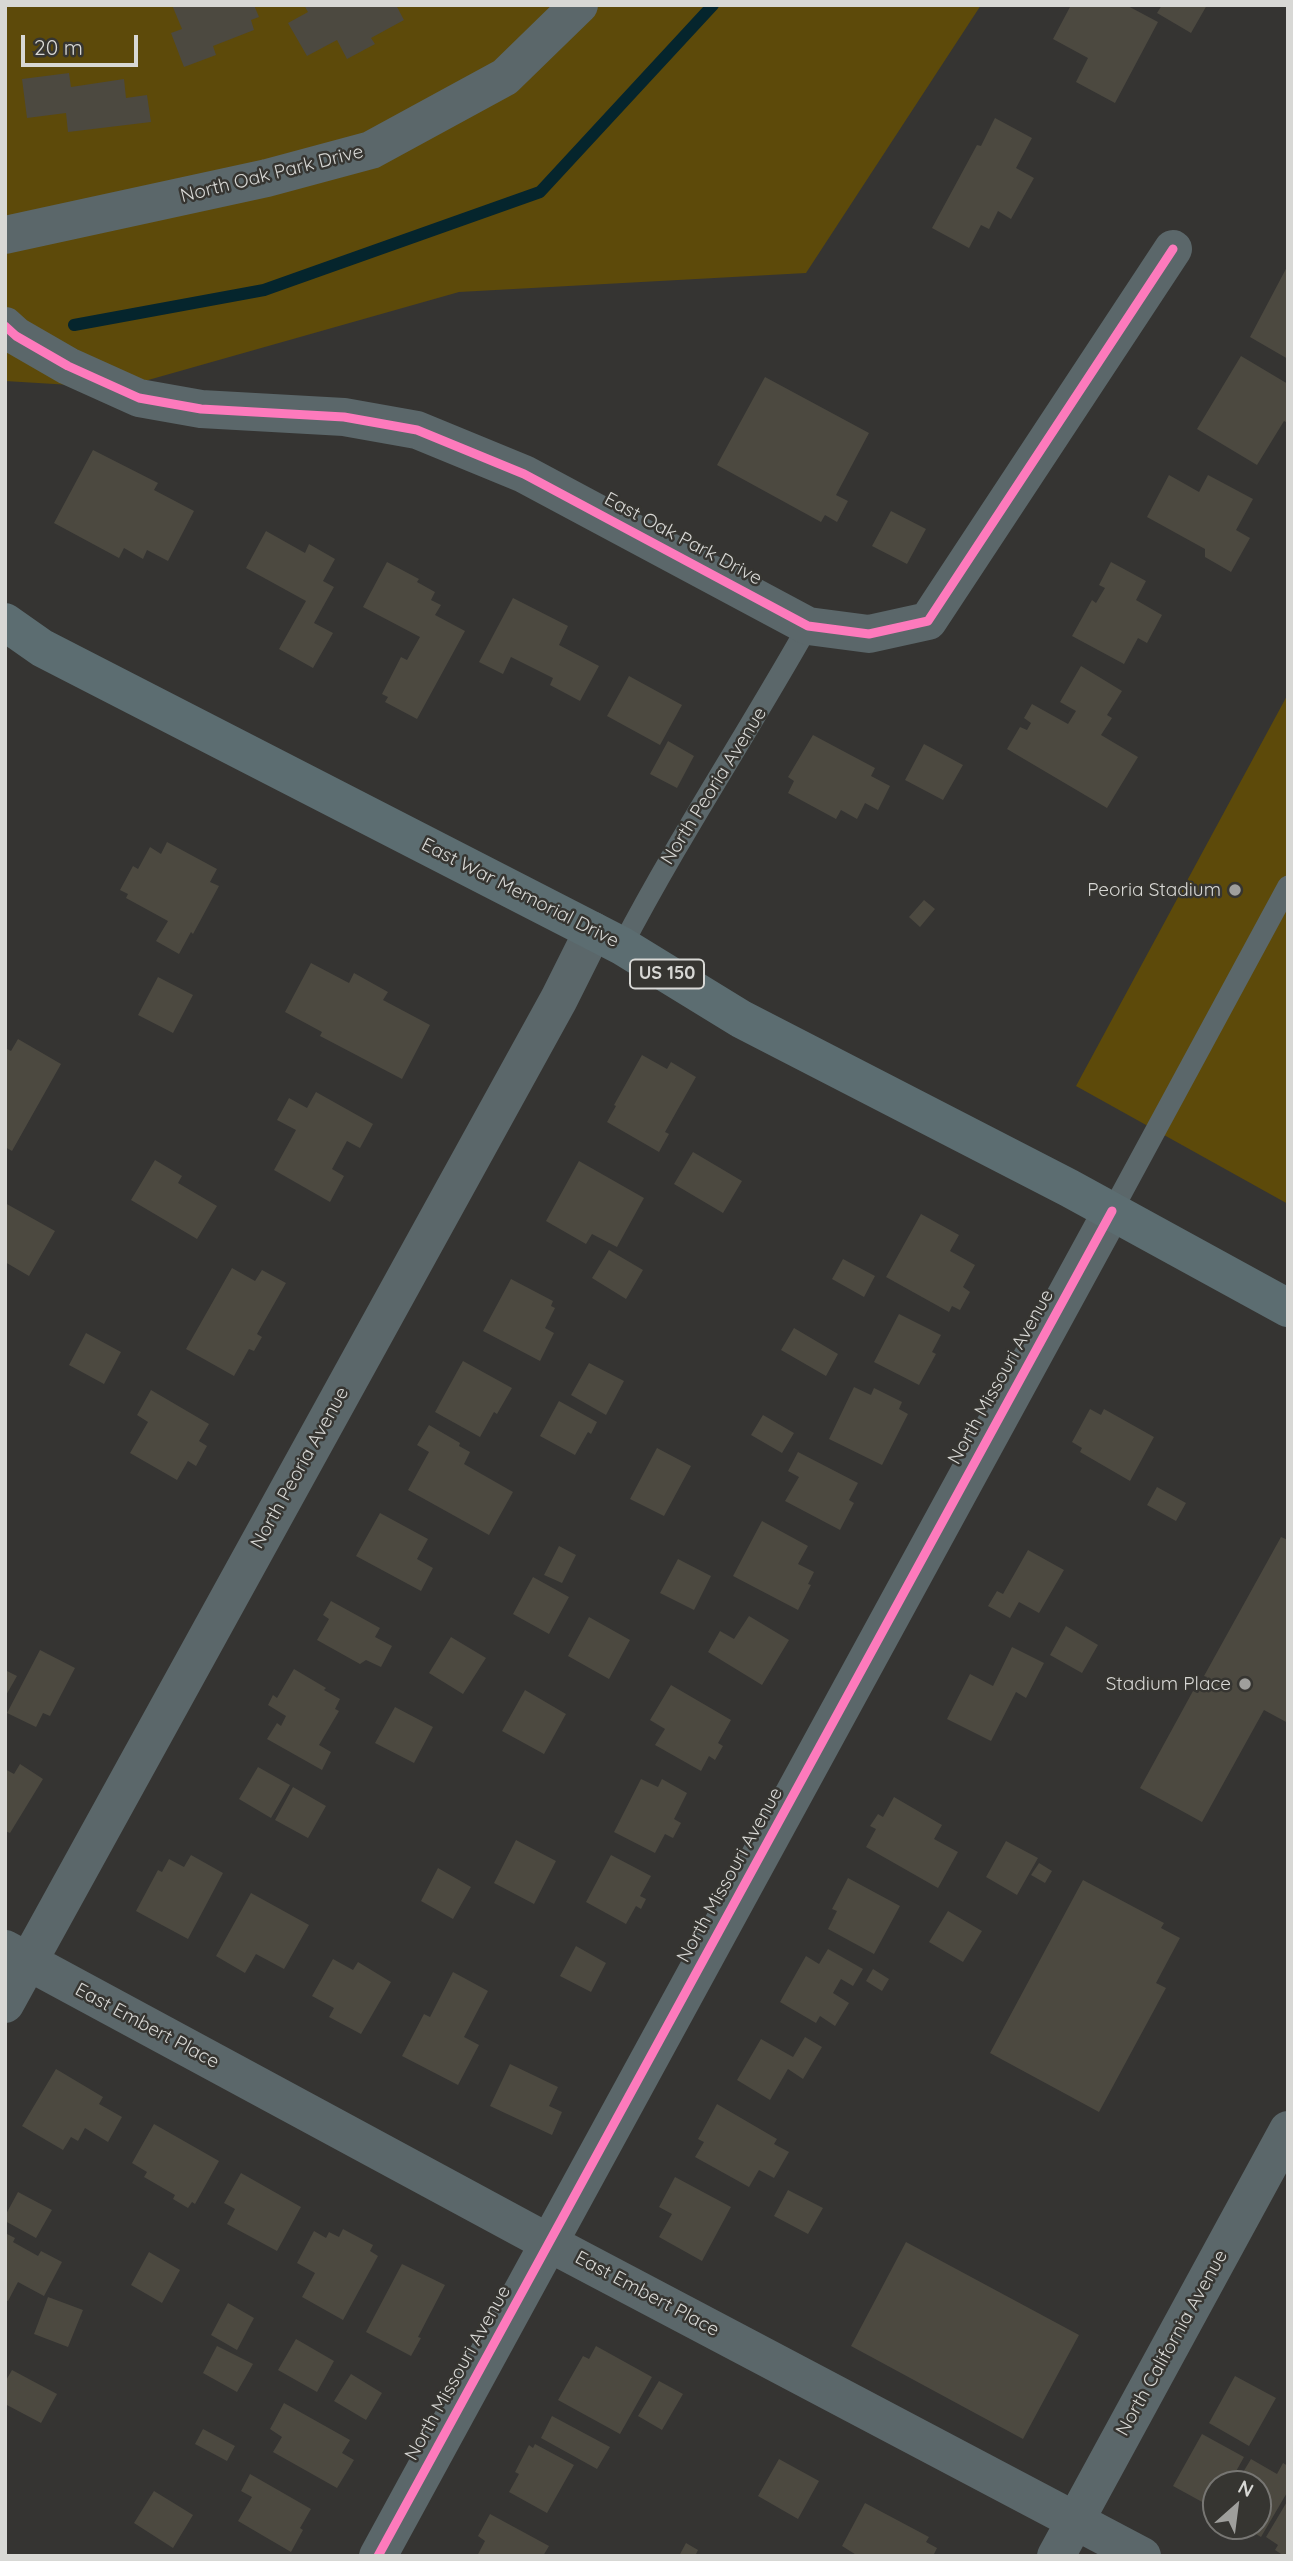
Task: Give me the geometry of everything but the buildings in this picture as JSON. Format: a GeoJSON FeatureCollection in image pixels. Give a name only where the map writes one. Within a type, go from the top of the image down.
{"type":"FeatureCollection","features":[{"type":"Feature","properties":{"kind":"highway","name":"East War Memorial Drive"},"geometry":{"type":"LineString","coordinates":[[5,622],[23,646],[607,939],[741,1019],[1112,1211],[1288,1308]]}},
{"type":"Feature","properties":{"kind":"street","name":"North Oak Park Drive"},"geometry":{"type":"LineString","coordinates":[[5,235],[267,178],[371,150],[505,77],[579,5]]}},
{"type":"Feature","properties":{"kind":"street","name":"East Oak Park Drive"},"geometry":{"type":"LineString","coordinates":[[5,326],[16,336],[68,366],[139,398],[201,410],[344,417],[417,430],[524,474],[808,626],[869,634],[928,621],[1173,249]]}},
{"type":"Feature","properties":{"kind":"street","name":"North Peoria Avenue"},"geometry":{"type":"LineString","coordinates":[[5,2004],[17,1955],[559,999],[607,939]]}},
{"type":"Feature","properties":{"kind":"street","name":"North Missouri Avenue"},"geometry":{"type":"LineString","coordinates":[[378,2556],[1112,1211]]}},
{"type":"Feature","properties":{"kind":"street","name":"East Embert Place"},"geometry":{"type":"LineString","coordinates":[[17,1955],[549,2243],[1142,2556]]}},
{"type":"Feature","properties":{"kind":"street","name":"North California Avenue"},"geometry":{"type":"LineString","coordinates":[[1056,2556],[1288,2130]]}},
{"type":"Feature","properties":{"kind":"lane","name":"North Peoria Avenue"},"geometry":{"type":"LineString","coordinates":[[607,939],[658,876],[765,702],[808,626]]}},
{"type":"Feature","properties":{"kind":"lane"},"geometry":{"type":"LineString","coordinates":[[1112,1211],[1288,886]]}},
{"type":"Feature","properties":{"kind":"shaded area"},"geometry":{"type":"Polygon","coordinates":[[[5,5],[981,5],[806,273],[459,292],[120,388],[5,381],[5,5]]]}},
{"type":"Feature","properties":{"kind":"shaded area","name":"Peoria Stadium"},"geometry":{"type":"Polygon","coordinates":[[[1288,694],[1288,1204],[1076,1086],[1288,694]]]}},
{"type":"Feature","properties":{"kind":"waterway"},"geometry":{"type":"LineString","coordinates":[[74,325],[264,290],[540,192],[713,5]]}},
{"type":"Feature","properties":{"kind":"cycle path"},"geometry":{"type":"LineString","coordinates":[[5,326],[16,336],[68,366],[139,398],[201,409],[344,417],[417,430],[524,474],[808,626],[869,634],[928,621],[1173,249]]}},
{"type":"Feature","properties":{"kind":"cycle path"},"geometry":{"type":"LineString","coordinates":[[378,2556],[1112,1211]]}},
{"type":"Feature","properties":{"kind":"place","name":"Peoria Stadium"},"geometry":{"type":"Point","coordinates":[1235,890]}},
{"type":"Feature","properties":{"kind":"place","name":"Stadium Place"},"geometry":{"type":"Point","coordinates":[1245,1684]}}]}
